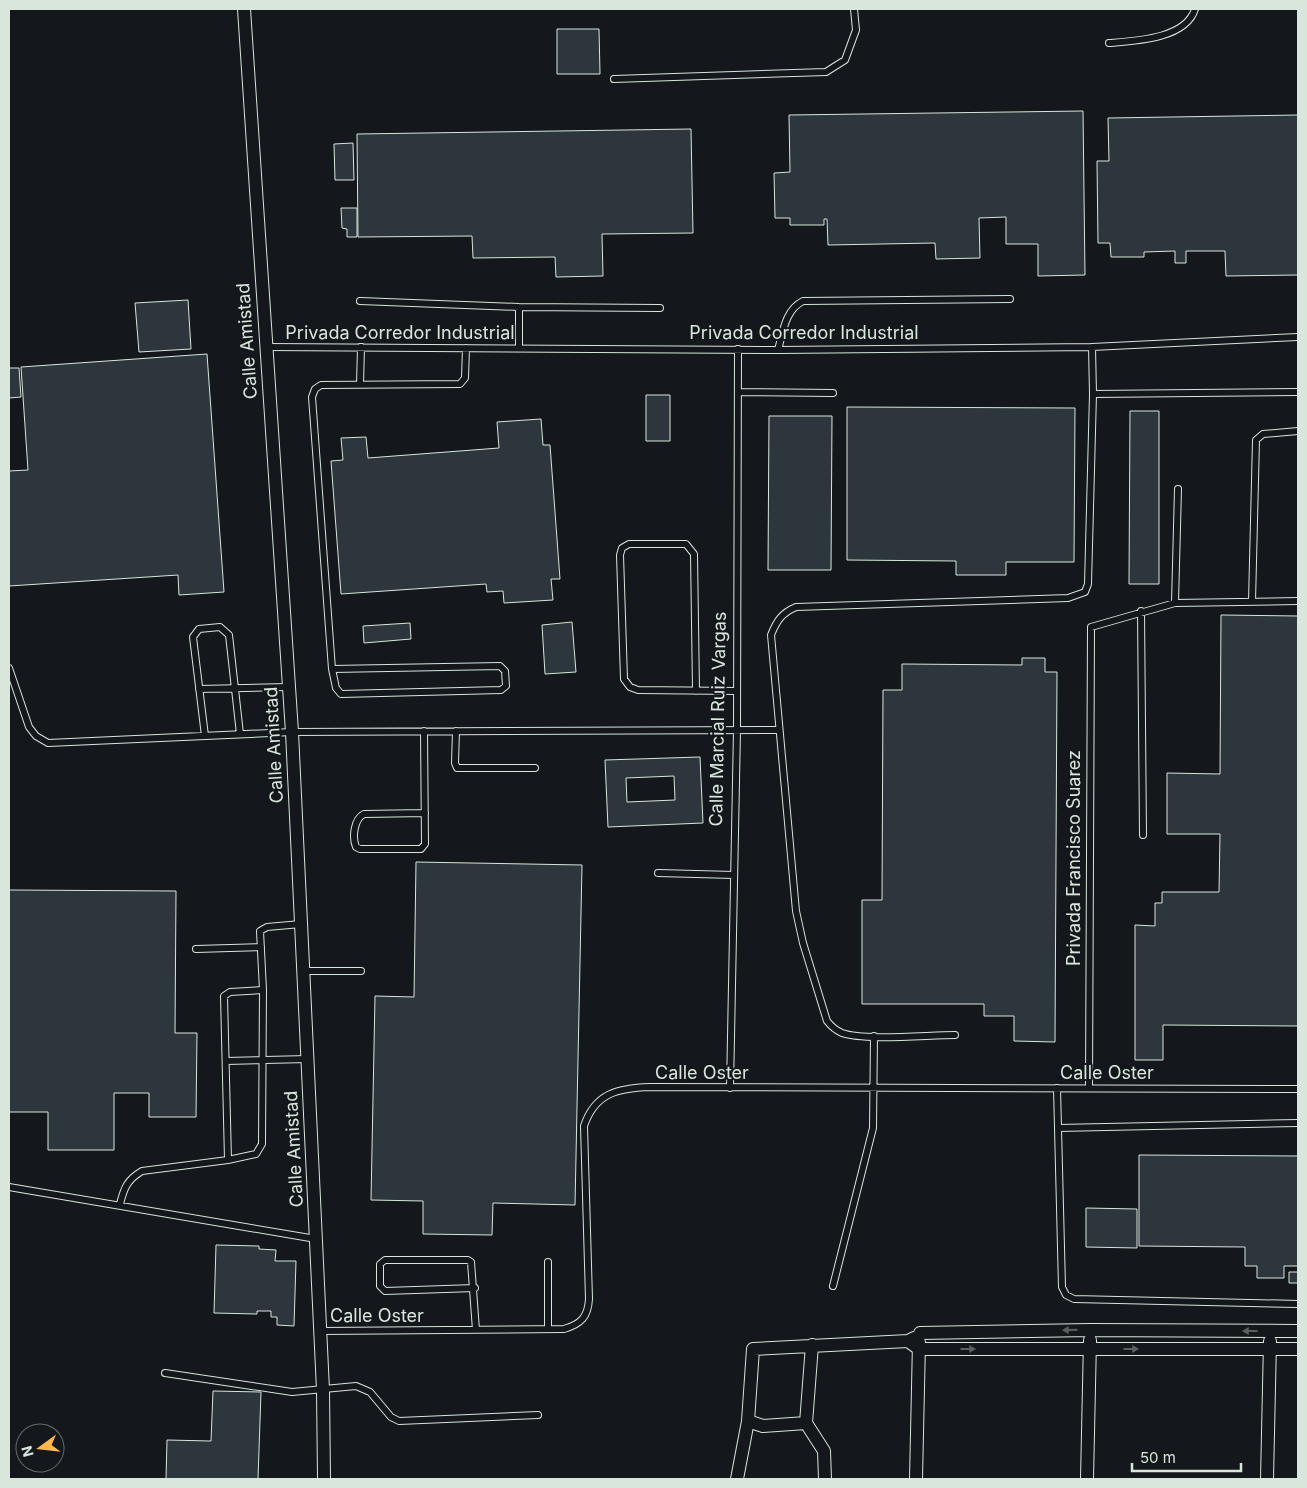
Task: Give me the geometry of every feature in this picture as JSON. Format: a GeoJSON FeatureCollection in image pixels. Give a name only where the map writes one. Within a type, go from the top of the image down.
{"type":"FeatureCollection","features":[{"type":"Feature","properties":{"kind":"street","name":"Calle Amistad"},"geometry":{"type":"LineString","coordinates":[[244,9],[292,732],[323,1390],[324,1479]]}},
{"type":"Feature","properties":{"kind":"street"},"geometry":{"type":"LineString","coordinates":[[1087,1479],[1090,1330]]}},
{"type":"Feature","properties":{"kind":"street"},"geometry":{"type":"LineString","coordinates":[[737,1479],[748,1421],[752,1353],[757,1348],[908,1342],[920,1333],[1090,1330],[1298,1331]]}},
{"type":"Feature","properties":{"kind":"street"},"geometry":{"type":"LineString","coordinates":[[1267,1479],[1270,1331]]}},
{"type":"Feature","properties":{"kind":"street"},"geometry":{"type":"LineString","coordinates":[[916,1479],[920,1333]]}},
{"type":"Feature","properties":{"kind":"street"},"geometry":{"type":"LineString","coordinates":[[908,1342],[919,1349],[1298,1349]]}},
{"type":"Feature","properties":{"kind":"street"},"geometry":{"type":"LineString","coordinates":[[812,1346],[806,1423],[824,1451],[825,1479]]}},
{"type":"Feature","properties":{"kind":"street"},"geometry":{"type":"LineString","coordinates":[[748,1421],[763,1426],[806,1423]]}},
{"type":"Feature","properties":{"kind":"lane"},"geometry":{"type":"LineString","coordinates":[[614,79],[826,72],[845,60],[856,30],[854,9]]}},
{"type":"Feature","properties":{"kind":"lane"},"geometry":{"type":"LineString","coordinates":[[1109,43],[1157,37],[1182,26],[1191,19],[1195,9]]}},
{"type":"Feature","properties":{"kind":"lane"},"geometry":{"type":"LineString","coordinates":[[778,350],[789,313],[794,306],[803,301],[1010,299]]}},
{"type":"Feature","properties":{"kind":"lane"},"geometry":{"type":"LineString","coordinates":[[360,301],[519,307],[660,308]]}},
{"type":"Feature","properties":{"kind":"lane"},"geometry":{"type":"LineString","coordinates":[[519,307],[519,348]]}},
{"type":"Feature","properties":{"kind":"lane","name":"Privada Corredor Industrial"},"geometry":{"type":"LineString","coordinates":[[265,347],[778,350],[1092,347],[1298,337]]}},
{"type":"Feature","properties":{"kind":"lane"},"geometry":{"type":"LineString","coordinates":[[360,384],[361,347]]}},
{"type":"Feature","properties":{"kind":"lane"},"geometry":{"type":"LineString","coordinates":[[955,1035],[874,1036],[843,1033],[830,1025],[824,1012],[799,926],[778,730],[771,635],[776,621],[785,612],[796,606],[1068,598],[1084,592],[1088,584],[1093,394],[1092,347]]}},
{"type":"Feature","properties":{"kind":"lane"},"geometry":{"type":"LineString","coordinates":[[332,669],[500,666],[505,671],[506,686],[501,690],[341,694],[336,688],[332,669],[312,397],[315,389],[321,386],[360,384],[460,384],[465,378],[466,348]]}},
{"type":"Feature","properties":{"kind":"lane","name":"Calle Marcial Ruiz Vargas"},"geometry":{"type":"LineString","coordinates":[[730,1088],[737,730],[738,349]]}},
{"type":"Feature","properties":{"kind":"lane"},"geometry":{"type":"LineString","coordinates":[[738,392],[833,392]]}},
{"type":"Feature","properties":{"kind":"lane"},"geometry":{"type":"LineString","coordinates":[[1093,394],[1298,392]]}},
{"type":"Feature","properties":{"kind":"lane"},"geometry":{"type":"LineString","coordinates":[[1252,602],[1256,440],[1263,434],[1298,431]]}},
{"type":"Feature","properties":{"kind":"lane"},"geometry":{"type":"LineString","coordinates":[[1175,603],[1178,489]]}},
{"type":"Feature","properties":{"kind":"lane"},"geometry":{"type":"LineString","coordinates":[[696,691],[694,554],[686,544],[629,544],[622,548],[620,555],[624,679],[630,687],[638,690],[696,691],[737,691]]}},
{"type":"Feature","properties":{"kind":"lane"},"geometry":{"type":"LineString","coordinates":[[1143,835],[1141,611],[1175,603],[1298,601]]}},
{"type":"Feature","properties":{"kind":"lane","name":"Privada Francisco Suarez"},"geometry":{"type":"LineString","coordinates":[[1089,1088],[1091,627],[1141,611]]}},
{"type":"Feature","properties":{"kind":"lane"},"geometry":{"type":"LineString","coordinates":[[205,736],[193,637],[199,629],[220,627],[229,635],[240,734]]}},
{"type":"Feature","properties":{"kind":"lane"},"geometry":{"type":"LineString","coordinates":[[9,668],[29,727],[36,736],[48,743],[292,732],[778,730]]}},
{"type":"Feature","properties":{"kind":"lane"},"geometry":{"type":"LineString","coordinates":[[199,689],[288,687]]}},
{"type":"Feature","properties":{"kind":"lane"},"geometry":{"type":"LineString","coordinates":[[424,731],[425,813],[425,844],[421,849],[360,849],[354,843],[356,820],[364,814],[425,813]]}},
{"type":"Feature","properties":{"kind":"lane"},"geometry":{"type":"LineString","coordinates":[[456,731],[455,763],[457,768],[535,768]]}},
{"type":"Feature","properties":{"kind":"lane"},"geometry":{"type":"LineString","coordinates":[[658,873],[734,875]]}},
{"type":"Feature","properties":{"kind":"lane"},"geometry":{"type":"LineString","coordinates":[[120,1204],[125,1184],[142,1171],[251,1156],[261,1150],[262,990],[260,931],[263,928],[301,924]]}},
{"type":"Feature","properties":{"kind":"lane"},"geometry":{"type":"LineString","coordinates":[[196,949],[261,947]]}},
{"type":"Feature","properties":{"kind":"lane"},"geometry":{"type":"LineString","coordinates":[[303,971],[361,971]]}},
{"type":"Feature","properties":{"kind":"lane"},"geometry":{"type":"LineString","coordinates":[[228,1160],[224,996],[230,992],[262,990]]}},
{"type":"Feature","properties":{"kind":"lane"},"geometry":{"type":"LineString","coordinates":[[832,1286],[873,1128],[874,1036]]}},
{"type":"Feature","properties":{"kind":"lane"},"geometry":{"type":"LineString","coordinates":[[226,1061],[308,1059]]}},
{"type":"Feature","properties":{"kind":"lane","name":"Calle Oster"},"geometry":{"type":"LineString","coordinates":[[320,1331],[564,1329],[574,1326],[583,1320],[588,1310],[583,1140],[588,1114],[595,1103],[606,1096],[633,1088],[1298,1089]]}},
{"type":"Feature","properties":{"kind":"lane"},"geometry":{"type":"LineString","coordinates":[[1057,1088],[1062,1287],[1066,1295],[1074,1299],[1298,1304]]}},
{"type":"Feature","properties":{"kind":"lane"},"geometry":{"type":"LineString","coordinates":[[1058,1128],[1298,1123]]}},
{"type":"Feature","properties":{"kind":"lane"},"geometry":{"type":"LineString","coordinates":[[9,1187],[120,1204],[316,1239]]}},
{"type":"Feature","properties":{"kind":"lane"},"geometry":{"type":"LineString","coordinates":[[475,1288],[385,1291],[380,1286],[380,1264],[385,1260],[468,1260],[473,1265],[475,1288],[476,1330]]}},
{"type":"Feature","properties":{"kind":"lane"},"geometry":{"type":"LineString","coordinates":[[548,1262],[548,1329]]}},
{"type":"Feature","properties":{"kind":"lane"},"geometry":{"type":"LineString","coordinates":[[165,1373],[292,1392],[356,1386],[364,1389],[391,1417],[399,1421],[538,1415]]}},
{"type":"Feature","properties":{"kind":"building"},"geometry":{"type":"Polygon","coordinates":[[[557,29],[599,29],[600,74],[557,74],[557,29]]]}},
{"type":"Feature","properties":{"kind":"building"},"geometry":{"type":"Polygon","coordinates":[[[1083,111],[1085,275],[1038,276],[1038,244],[1006,244],[1006,217],[979,218],[980,258],[936,259],[935,243],[828,245],[827,219],[824,219],[824,225],[790,225],[790,218],[775,218],[774,173],[790,172],[789,115],[1083,111]]]}},
{"type":"Feature","properties":{"kind":"building"},"geometry":{"type":"Polygon","coordinates":[[[1298,115],[1298,275],[1226,276],[1225,251],[1186,251],[1186,263],[1175,263],[1175,251],[1144,252],[1144,257],[1111,257],[1110,243],[1098,243],[1097,161],[1109,161],[1108,118],[1298,115]]]}},
{"type":"Feature","properties":{"kind":"building"},"geometry":{"type":"Polygon","coordinates":[[[691,129],[693,233],[602,234],[603,276],[556,277],[555,257],[473,258],[472,236],[358,237],[357,134],[691,129]]]}},
{"type":"Feature","properties":{"kind":"building"},"geometry":{"type":"Polygon","coordinates":[[[353,143],[354,180],[335,180],[334,144],[353,143]]]}},
{"type":"Feature","properties":{"kind":"building"},"geometry":{"type":"Polygon","coordinates":[[[341,208],[357,208],[357,237],[347,237],[347,229],[342,228],[341,208]]]}},
{"type":"Feature","properties":{"kind":"building"},"geometry":{"type":"Polygon","coordinates":[[[188,300],[191,349],[139,352],[135,303],[188,300]]]}},
{"type":"Feature","properties":{"kind":"building"},"geometry":{"type":"Polygon","coordinates":[[[207,354],[224,592],[179,595],[178,575],[9,586],[9,471],[28,470],[21,367],[207,354]]]}},
{"type":"Feature","properties":{"kind":"building"},"geometry":{"type":"Polygon","coordinates":[[[9,368],[19,368],[21,397],[9,398],[9,368]]]}},
{"type":"Feature","properties":{"kind":"building"},"geometry":{"type":"Polygon","coordinates":[[[646,395],[670,395],[670,441],[646,441],[646,395]]]}},
{"type":"Feature","properties":{"kind":"building"},"geometry":{"type":"Polygon","coordinates":[[[847,407],[1075,408],[1074,562],[1006,562],[1006,575],[956,575],[956,561],[847,560],[847,407]]]}},
{"type":"Feature","properties":{"kind":"building"},"geometry":{"type":"Polygon","coordinates":[[[1130,411],[1159,411],[1159,584],[1129,584],[1130,411]]]}},
{"type":"Feature","properties":{"kind":"building"},"geometry":{"type":"Polygon","coordinates":[[[769,416],[832,416],[831,570],[768,570],[769,416]]]}},
{"type":"Feature","properties":{"kind":"building"},"geometry":{"type":"Polygon","coordinates":[[[541,419],[543,445],[550,445],[560,579],[551,579],[553,600],[504,603],[503,591],[487,592],[486,584],[341,594],[331,461],[343,460],[341,438],[366,437],[368,458],[499,448],[497,422],[541,419]]]}},
{"type":"Feature","properties":{"kind":"building"},"geometry":{"type":"Polygon","coordinates":[[[1221,615],[1298,616],[1298,1026],[1163,1025],[1163,1060],[1135,1060],[1135,925],[1155,926],[1155,903],[1162,903],[1162,892],[1219,892],[1220,834],[1167,834],[1167,773],[1220,774],[1221,615]]]}},
{"type":"Feature","properties":{"kind":"building"},"geometry":{"type":"Polygon","coordinates":[[[572,622],[576,672],[545,674],[542,625],[572,622]]]}},
{"type":"Feature","properties":{"kind":"building"},"geometry":{"type":"Polygon","coordinates":[[[410,623],[411,639],[364,643],[363,626],[410,623]]]}},
{"type":"Feature","properties":{"kind":"building"},"geometry":{"type":"Polygon","coordinates":[[[1022,658],[1045,658],[1045,672],[1057,672],[1055,1042],[1014,1041],[1014,1016],[984,1016],[984,1004],[862,1004],[862,900],[882,900],[883,690],[902,690],[902,664],[1022,665],[1022,658]]]}},
{"type":"Feature","properties":{"kind":"building"},"geometry":{"type":"Polygon","coordinates":[[[700,757],[703,823],[608,827],[605,760],[700,757]],[[674,776],[626,778],[627,802],[675,800],[674,776]]]}},
{"type":"Feature","properties":{"kind":"building"},"geometry":{"type":"Polygon","coordinates":[[[416,862],[582,865],[575,1205],[493,1203],[492,1235],[423,1234],[423,1201],[371,1200],[375,996],[414,997],[416,862]]]}},
{"type":"Feature","properties":{"kind":"building"},"geometry":{"type":"Polygon","coordinates":[[[9,890],[176,891],[175,1033],[197,1033],[196,1117],[149,1117],[149,1093],[114,1093],[114,1150],[48,1150],[48,1112],[9,1112],[9,890]]]}},
{"type":"Feature","properties":{"kind":"building"},"geometry":{"type":"Polygon","coordinates":[[[1139,1155],[1298,1156],[1298,1266],[1284,1266],[1284,1278],[1257,1278],[1257,1266],[1245,1266],[1245,1247],[1139,1246],[1139,1155]]]}},
{"type":"Feature","properties":{"kind":"building"},"geometry":{"type":"Polygon","coordinates":[[[1086,1208],[1137,1209],[1137,1248],[1086,1247],[1086,1208]]]}},
{"type":"Feature","properties":{"kind":"building"},"geometry":{"type":"Polygon","coordinates":[[[216,1245],[259,1246],[259,1249],[276,1250],[275,1261],[296,1261],[294,1326],[277,1325],[277,1317],[271,1317],[271,1311],[257,1311],[257,1314],[214,1313],[216,1245]]]}},
{"type":"Feature","properties":{"kind":"building"},"geometry":{"type":"Polygon","coordinates":[[[1289,1272],[1298,1272],[1298,1283],[1289,1283],[1289,1272]]]}},
{"type":"Feature","properties":{"kind":"building"},"geometry":{"type":"Polygon","coordinates":[[[213,1391],[261,1392],[258,1479],[166,1479],[167,1440],[211,1441],[213,1391]]]}}]}
